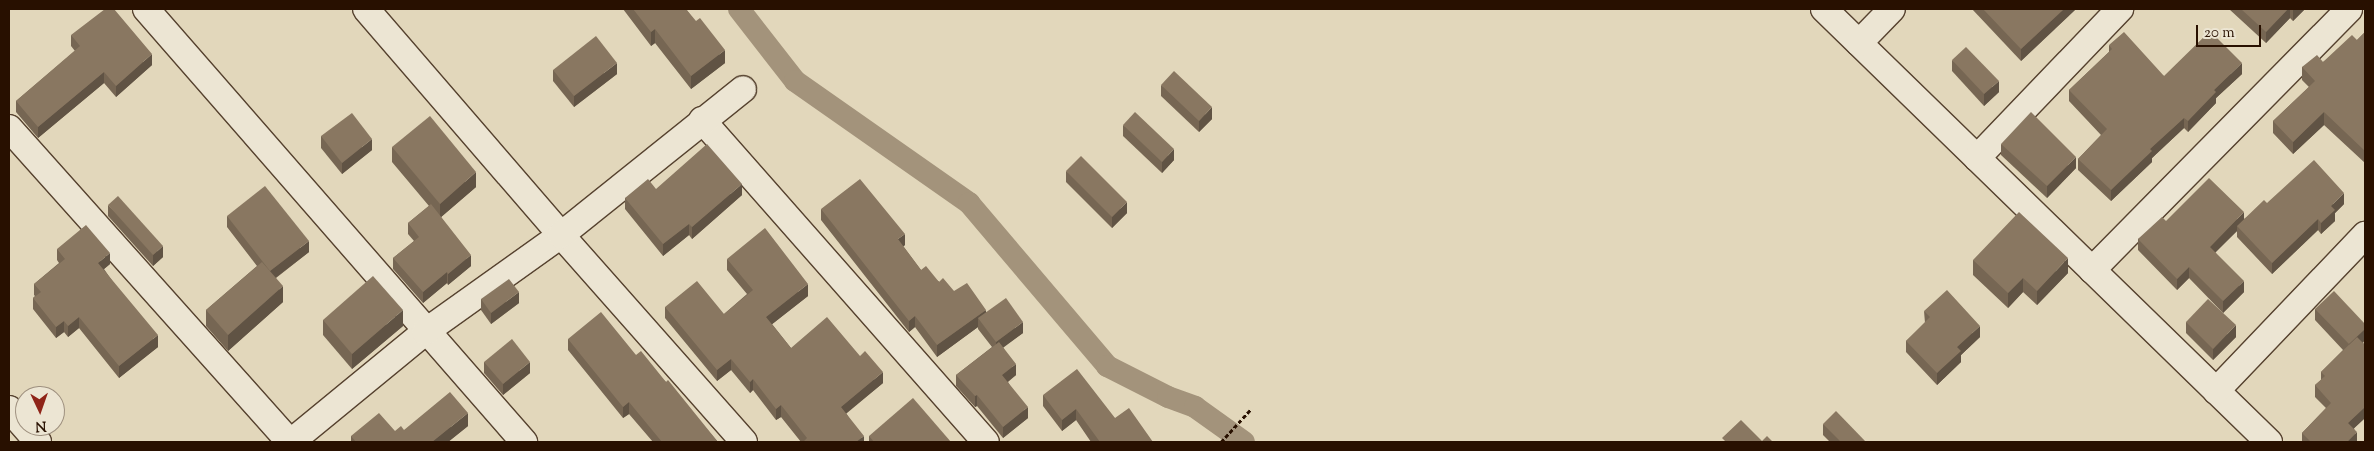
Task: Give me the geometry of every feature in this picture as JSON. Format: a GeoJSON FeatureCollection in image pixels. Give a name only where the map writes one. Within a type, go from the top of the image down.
{"type":"FeatureCollection","features":[{"type":"Feature","properties":{"kind":"street"},"geometry":{"type":"LineString","coordinates":[[146,9],[425,332],[524,442]]}},
{"type":"Feature","properties":{"kind":"street"},"geometry":{"type":"LineString","coordinates":[[366,9],[561,235],[744,442]]}},
{"type":"Feature","properties":{"kind":"street"},"geometry":{"type":"LineString","coordinates":[[1824,9],[2269,442]]}},
{"type":"Feature","properties":{"kind":"street"},"geometry":{"type":"LineString","coordinates":[[1859,43],[1892,9]]}},
{"type":"Feature","properties":{"kind":"street"},"geometry":{"type":"LineString","coordinates":[[1977,158],[2120,9]]}},
{"type":"Feature","properties":{"kind":"street"},"geometry":{"type":"LineString","coordinates":[[2092,270],[2349,9]]}},
{"type":"Feature","properties":{"kind":"street"},"geometry":{"type":"LineString","coordinates":[[9,128],[290,442],[425,332],[561,235],[743,89]]}},
{"type":"Feature","properties":{"kind":"street"},"geometry":{"type":"LineString","coordinates":[[702,120],[986,442]]}},
{"type":"Feature","properties":{"kind":"street"},"geometry":{"type":"LineString","coordinates":[[2216,390],[2365,235]]}},
{"type":"Feature","properties":{"kind":"street"},"geometry":{"type":"LineString","coordinates":[[9,409],[38,442]]}},
{"type":"Feature","properties":{"kind":"path"},"geometry":{"type":"LineString","coordinates":[[1221,442],[1250,409]]}},
{"type":"Feature","properties":{"kind":"building"},"geometry":{"type":"Polygon","coordinates":[[[105,9],[114,9],[152,54],[116,86],[104,72],[38,127],[16,101],[80,46],[71,35],[105,9]]]}},
{"type":"Feature","properties":{"kind":"building"},"geometry":{"type":"Polygon","coordinates":[[[633,9],[686,9],[696,21],[700,18],[725,50],[691,76],[655,29],[651,32],[633,9]]]}},
{"type":"Feature","properties":{"kind":"building"},"geometry":{"type":"Polygon","coordinates":[[[1983,9],[2064,9],[2021,49],[1983,9]]]}},
{"type":"Feature","properties":{"kind":"building"},"geometry":{"type":"Polygon","coordinates":[[[2241,9],[2288,9],[2266,32],[2241,9]]]}},
{"type":"Feature","properties":{"kind":"building"},"geometry":{"type":"Polygon","coordinates":[[[2210,31],[2242,63],[2214,90],[2216,92],[2188,121],[2184,118],[2150,149],[2152,151],[2111,190],[2078,159],[2107,129],[2069,90],[2112,49],[2109,45],[2124,32],[2164,76],[2210,31]]]}},
{"type":"Feature","properties":{"kind":"building"},"geometry":{"type":"Polygon","coordinates":[[[2365,32],[2365,151],[2324,112],[2293,142],[2273,121],[2315,81],[2302,67],[2317,55],[2323,62],[2352,35],[2357,40],[2365,32]]]}},
{"type":"Feature","properties":{"kind":"building"},"geometry":{"type":"Polygon","coordinates":[[[596,36],[617,63],[574,96],[553,70],[596,36]]]}},
{"type":"Feature","properties":{"kind":"building"},"geometry":{"type":"Polygon","coordinates":[[[1966,47],[1999,81],[1984,94],[1952,60],[1966,47]]]}},
{"type":"Feature","properties":{"kind":"building"},"geometry":{"type":"Polygon","coordinates":[[[1174,71],[1212,107],[1199,121],[1161,85],[1174,71]]]}},
{"type":"Feature","properties":{"kind":"building"},"geometry":{"type":"Polygon","coordinates":[[[1135,112],[1174,149],[1162,162],[1123,125],[1135,112]]]}},
{"type":"Feature","properties":{"kind":"building"},"geometry":{"type":"Polygon","coordinates":[[[2031,112],[2076,157],[2047,186],[2001,144],[2031,112]]]}},
{"type":"Feature","properties":{"kind":"building"},"geometry":{"type":"Polygon","coordinates":[[[352,113],[372,139],[342,163],[321,136],[352,113]]]}},
{"type":"Feature","properties":{"kind":"building"},"geometry":{"type":"Polygon","coordinates":[[[430,116],[476,172],[440,204],[392,147],[430,116]]]}},
{"type":"Feature","properties":{"kind":"building"},"geometry":{"type":"Polygon","coordinates":[[[707,144],[742,184],[692,227],[689,224],[663,244],[625,198],[648,179],[656,189],[707,144]]]}},
{"type":"Feature","properties":{"kind":"building"},"geometry":{"type":"Polygon","coordinates":[[[1081,156],[1127,202],[1112,217],[1066,171],[1081,156]]]}},
{"type":"Feature","properties":{"kind":"building"},"geometry":{"type":"Polygon","coordinates":[[[2314,160],[2344,193],[2331,206],[2335,210],[2321,223],[2318,219],[2272,263],[2237,226],[2264,200],[2267,203],[2314,160]]]}},
{"type":"Feature","properties":{"kind":"building"},"geometry":{"type":"Polygon","coordinates":[[[2209,178],[2244,212],[2210,247],[2244,281],[2223,301],[2189,267],[2177,279],[2138,239],[2162,217],[2166,221],[2209,178]]]}},
{"type":"Feature","properties":{"kind":"building"},"geometry":{"type":"Polygon","coordinates":[[[860,179],[905,234],[898,239],[921,270],[926,266],[939,282],[943,278],[954,291],[967,283],[986,310],[937,345],[915,316],[909,321],[821,209],[860,179]]]}},
{"type":"Feature","properties":{"kind":"building"},"geometry":{"type":"Polygon","coordinates":[[[265,186],[309,241],[270,271],[227,216],[265,186]]]}},
{"type":"Feature","properties":{"kind":"building"},"geometry":{"type":"Polygon","coordinates":[[[118,196],[163,246],[153,255],[108,205],[118,196]]]}},
{"type":"Feature","properties":{"kind":"building"},"geometry":{"type":"Polygon","coordinates":[[[431,204],[471,255],[423,292],[393,258],[419,237],[408,223],[431,204]]]}},
{"type":"Feature","properties":{"kind":"building"},"geometry":{"type":"Polygon","coordinates":[[[2019,212],[2068,258],[2037,291],[2023,278],[2008,293],[1973,260],[2019,212]]]}},
{"type":"Feature","properties":{"kind":"building"},"geometry":{"type":"Polygon","coordinates":[[[86,225],[110,253],[98,263],[158,335],[119,366],[79,317],[68,326],[64,321],[56,327],[33,298],[41,292],[34,284],[65,259],[57,249],[86,225]]]}},
{"type":"Feature","properties":{"kind":"building"},"geometry":{"type":"Polygon","coordinates":[[[765,228],[808,284],[766,317],[791,348],[827,317],[860,356],[865,351],[883,372],[841,407],[864,436],[856,442],[805,442],[807,438],[781,405],[776,409],[753,379],[750,382],[731,359],[717,370],[665,307],[697,281],[724,314],[753,290],[727,259],[765,228]]]}},
{"type":"Feature","properties":{"kind":"building"},"geometry":{"type":"Polygon","coordinates":[[[262,262],[283,286],[228,335],[206,310],[262,262]]]}},
{"type":"Feature","properties":{"kind":"building"},"geometry":{"type":"Polygon","coordinates":[[[373,276],[403,310],[352,354],[323,320],[373,276]]]}},
{"type":"Feature","properties":{"kind":"building"},"geometry":{"type":"Polygon","coordinates":[[[509,279],[519,292],[491,313],[481,299],[509,279]]]}},
{"type":"Feature","properties":{"kind":"building"},"geometry":{"type":"Polygon","coordinates":[[[1947,290],[1980,326],[1957,347],[1961,351],[1937,373],[1906,341],[1930,317],[1924,311],[1947,290]]]}},
{"type":"Feature","properties":{"kind":"building"},"geometry":{"type":"Polygon","coordinates":[[[2334,291],[2365,324],[2365,329],[2349,344],[2315,309],[2334,291]]]}},
{"type":"Feature","properties":{"kind":"building"},"geometry":{"type":"Polygon","coordinates":[[[1006,298],[1023,322],[996,342],[978,318],[1006,298]]]}},
{"type":"Feature","properties":{"kind":"building"},"geometry":{"type":"Polygon","coordinates":[[[2208,299],[2236,325],[2213,349],[2186,322],[2208,299]]]}},
{"type":"Feature","properties":{"kind":"building"},"geometry":{"type":"Polygon","coordinates":[[[601,312],[636,355],[641,351],[666,382],[668,380],[718,442],[662,442],[629,402],[623,407],[568,339],[601,312]]]}},
{"type":"Feature","properties":{"kind":"building"},"geometry":{"type":"Polygon","coordinates":[[[2357,337],[2365,345],[2365,407],[2348,423],[2357,432],[2347,442],[2311,442],[2302,433],[2331,403],[2315,385],[2325,376],[2321,372],[2357,337]]]}},
{"type":"Feature","properties":{"kind":"building"},"geometry":{"type":"Polygon","coordinates":[[[512,339],[530,362],[503,384],[484,362],[512,339]]]}},
{"type":"Feature","properties":{"kind":"building"},"geometry":{"type":"Polygon","coordinates":[[[999,342],[1016,364],[1002,375],[1028,407],[1003,427],[977,395],[975,396],[956,375],[999,342]]]}},
{"type":"Feature","properties":{"kind":"building"},"geometry":{"type":"Polygon","coordinates":[[[1077,369],[1115,418],[1129,408],[1153,442],[1100,442],[1076,409],[1062,420],[1043,395],[1077,369]]]}},
{"type":"Feature","properties":{"kind":"building"},"geometry":{"type":"Polygon","coordinates":[[[450,392],[468,413],[432,442],[356,442],[351,436],[379,413],[395,431],[401,426],[404,430],[450,392]]]}},
{"type":"Feature","properties":{"kind":"building"},"geometry":{"type":"Polygon","coordinates":[[[913,398],[951,442],[874,442],[869,436],[913,398]]]}},
{"type":"Feature","properties":{"kind":"building"},"geometry":{"type":"Polygon","coordinates":[[[1836,411],[1866,442],[1841,442],[1823,424],[1836,411]]]}},
{"type":"Feature","properties":{"kind":"building"},"geometry":{"type":"Polygon","coordinates":[[[1741,420],[1762,441],[1767,436],[1773,442],[1726,442],[1722,438],[1741,420]]]}},
{"type":"Feature","properties":{"kind":"waterway"},"geometry":{"type":"LineString","coordinates":[[739,9],[795,81],[969,203],[1107,366],[1168,397],[1195,407],[1244,442]]}}]}
